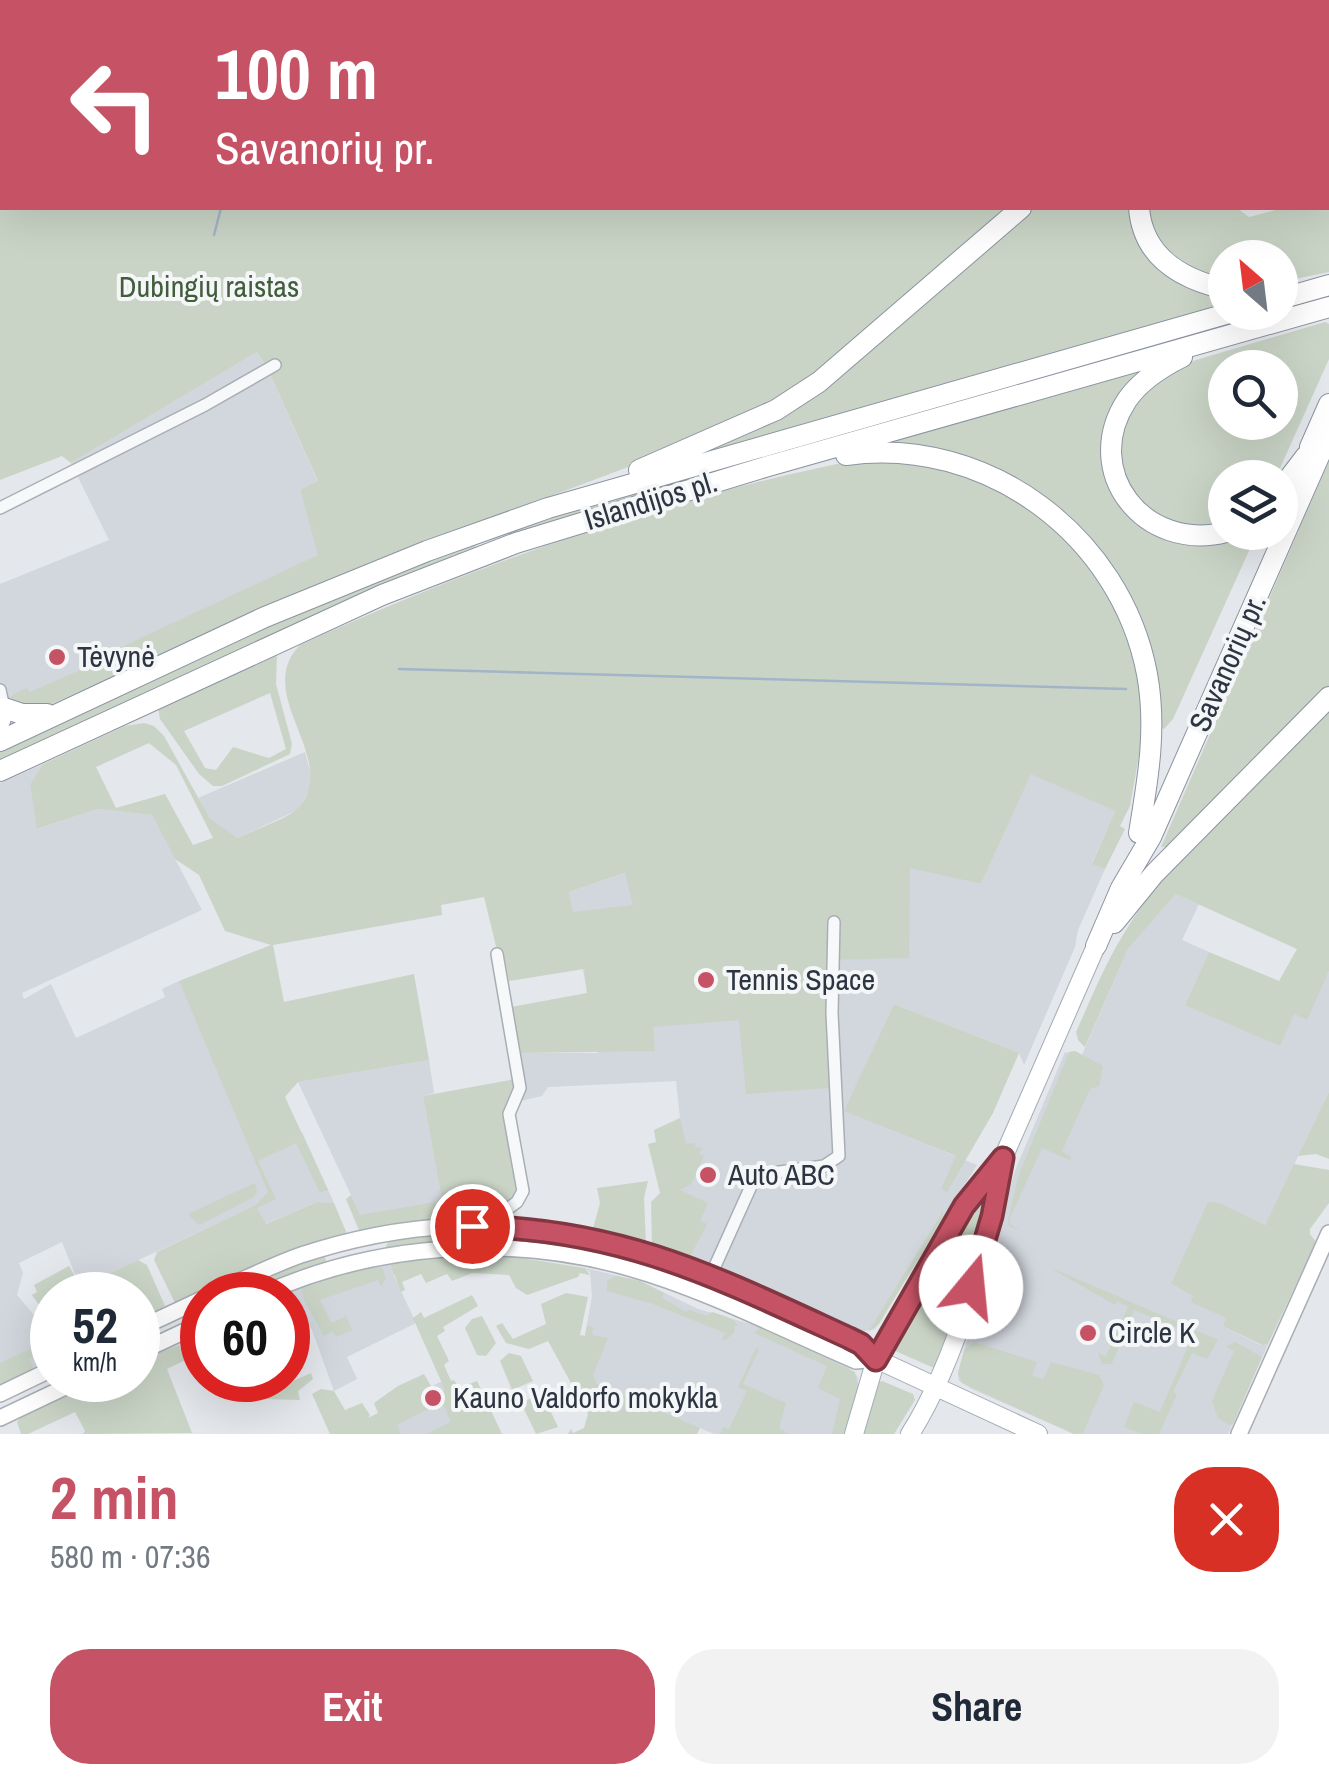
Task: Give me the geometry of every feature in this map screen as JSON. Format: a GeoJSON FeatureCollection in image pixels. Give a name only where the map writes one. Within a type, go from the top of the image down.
{"type":"FeatureCollection","features":[{"type":"Feature","properties":{"kind":"highway"},"geometry":{"type":"LineString","coordinates":[[548,508],[776,410],[820,382],[1020,210]]}},
{"type":"Feature","properties":{"kind":"highway"},"geometry":{"type":"LineString","coordinates":[[1139,210],[1146,238],[1165,263],[1208,285]]}},
{"type":"Feature","properties":{"kind":"highway"},"geometry":{"type":"LineString","coordinates":[[1298,293],[1323,298]]}},
{"type":"Feature","properties":{"kind":"highway"},"geometry":{"type":"LineString","coordinates":[[1298,299],[1323,298]]}},
{"type":"Feature","properties":{"kind":"highway","name":"Islandijos pl."},"geometry":{"type":"LineString","coordinates":[[0,771],[436,573],[568,526],[1226,336],[1323,298]]}},
{"type":"Feature","properties":{"kind":"highway","name":"Islandijos pl."},"geometry":{"type":"LineString","coordinates":[[0,741],[342,585],[548,508],[1208,319]]}},
{"type":"Feature","properties":{"kind":"highway"},"geometry":{"type":"LineString","coordinates":[[1208,534],[1188,537],[1164,531],[1140,515],[1122,493],[1112,453],[1118,420],[1126,401],[1138,388],[1166,366],[1226,336]]}},
{"type":"Feature","properties":{"kind":"highway"},"geometry":{"type":"LineString","coordinates":[[1298,474],[1329,404]]}},
{"type":"Feature","properties":{"kind":"highway","name":"Savanorių pr."},"geometry":{"type":"LineString","coordinates":[[1121,888],[1151,837],[1329,434]]}},
{"type":"Feature","properties":{"kind":"highway"},"geometry":{"type":"LineString","coordinates":[[765,467],[904,451],[967,467],[998,480],[1040,504],[1068,527],[1118,592],[1135,629],[1144,662],[1152,751],[1138,832]]}},
{"type":"Feature","properties":{"kind":"highway"},"geometry":{"type":"LineString","coordinates":[[1298,466],[1306,456]]}},
{"type":"Feature","properties":{"kind":"highway","name":"Savanorių pr."},"geometry":{"type":"LineString","coordinates":[[1096,946],[1121,888],[1138,832],[1264,550]]}},
{"type":"Feature","properties":{"kind":"highway"},"geometry":{"type":"LineString","coordinates":[[1096,946],[1154,874],[1329,696]]}},
{"type":"Feature","properties":{"kind":"highway"},"geometry":{"type":"LineString","coordinates":[[1,706],[22,714],[58,714]]}},
{"type":"Feature","properties":{"kind":"main road","name":"Savanorių pr."},"geometry":{"type":"LineString","coordinates":[[910,1434],[935,1388],[968,1295],[992,1216],[1003,1158],[1096,946]]}},
{"type":"Feature","properties":{"kind":"main road","name":"Savanorių pr."},"geometry":{"type":"LineString","coordinates":[[854,1434],[876,1360],[964,1206],[1003,1158]]}},
{"type":"Feature","properties":{"kind":"main road"},"geometry":{"type":"LineString","coordinates":[[261,1272],[330,1246],[439,1227],[562,1232],[623,1244],[711,1275],[790,1311],[861,1344],[876,1360],[1038,1434]]}},
{"type":"Feature","properties":{"kind":"main road"},"geometry":{"type":"LineString","coordinates":[[1239,1434],[1329,1232]]}},
{"type":"Feature","properties":{"kind":"main road"},"geometry":{"type":"LineString","coordinates":[[379,1236],[382,1257]]}},
{"type":"Feature","properties":{"kind":"main road"},"geometry":{"type":"LineString","coordinates":[[605,1262],[623,1244]]}},
{"type":"Feature","properties":{"kind":"main road"},"geometry":{"type":"LineString","coordinates":[[330,1246],[336,1268]]}},
{"type":"Feature","properties":{"kind":"main road"},"geometry":{"type":"LineString","coordinates":[[310,1277],[382,1257],[477,1248],[552,1252],[605,1262],[686,1288],[856,1361],[876,1360]]}},
{"type":"Feature","properties":{"kind":"main road"},"geometry":{"type":"LineString","coordinates":[[920,1279],[968,1295],[971,1312],[952,1373],[959,1400]]}},
{"type":"Feature","properties":{"kind":"main road"},"geometry":{"type":"LineString","coordinates":[[770,1325],[785,1319],[790,1311]]}},
{"type":"Feature","properties":{"kind":"main road"},"geometry":{"type":"LineString","coordinates":[[0,1394],[30,1380]]}},
{"type":"Feature","properties":{"kind":"main road"},"geometry":{"type":"LineString","coordinates":[[0,1418],[34,1402]]}},
{"type":"Feature","properties":{"kind":"street"},"geometry":{"type":"LineString","coordinates":[[0,508],[205,406],[275,365]]}},
{"type":"Feature","properties":{"kind":"street"},"geometry":{"type":"LineString","coordinates":[[711,1275],[756,1175],[824,1166],[838,1156],[832,1013],[834,922]]}},
{"type":"Feature","properties":{"kind":"street"},"geometry":{"type":"LineString","coordinates":[[496,954],[520,1088],[509,1114],[523,1191],[518,1202],[506,1210],[503,1227]]}},
{"type":"Feature","properties":{"kind":"shaded area"},"geometry":{"type":"Polygon","coordinates":[[[257,352],[318,482],[300,491],[319,555],[101,657],[98,662],[29,693],[10,695],[45,707],[0,727],[0,584],[109,540],[71,463],[257,352]]]}},
{"type":"Feature","properties":{"kind":"shaded area"},"geometry":{"type":"Polygon","coordinates":[[[305,752],[310,788],[299,809],[238,838],[210,820],[198,798],[305,752]]]}},
{"type":"Feature","properties":{"kind":"shaded area"},"geometry":{"type":"Polygon","coordinates":[[[43,764],[30,786],[38,829],[98,809],[152,815],[202,910],[22,993],[24,999],[51,984],[76,1038],[165,997],[162,989],[179,981],[253,1153],[302,1132],[334,1203],[317,1202],[265,1224],[255,1206],[112,1272],[74,1272],[62,1242],[19,1263],[23,1273],[17,1295],[30,1310],[30,1370],[0,1387],[0,783],[43,764]]]}},
{"type":"Feature","properties":{"kind":"shaded area"},"geometry":{"type":"Polygon","coordinates":[[[1031,773],[1115,811],[1092,863],[1105,869],[1024,1065],[1019,1053],[894,1004],[845,1111],[977,1165],[875,1329],[860,1332],[764,1288],[652,1247],[680,1118],[676,1081],[548,1087],[542,1096],[520,1101],[526,1085],[521,1053],[598,1053],[569,892],[626,873],[910,867],[981,884],[1031,773]]]}},
{"type":"Feature","properties":{"kind":"shaded area"},"geometry":{"type":"Polygon","coordinates":[[[1176,894],[1199,904],[1182,940],[1209,952],[1185,1005],[1294,1014],[1306,1019],[1329,971],[1329,1092],[1265,1225],[1220,1203],[1172,1285],[1194,1296],[1192,1302],[1227,1318],[1223,1326],[1260,1345],[1268,1344],[1228,1434],[1074,1434],[972,1389],[959,1381],[958,1373],[1015,1171],[1065,1052],[1082,1055],[1128,949],[1176,894]]]}},
{"type":"Feature","properties":{"kind":"shaded area"},"geometry":{"type":"Polygon","coordinates":[[[429,1060],[434,1093],[423,1096],[442,1201],[359,1231],[346,1199],[351,1195],[298,1082],[429,1060]]]}},
{"type":"Feature","properties":{"kind":"shaded area"},"geometry":{"type":"Polygon","coordinates":[[[395,1260],[394,1276],[416,1323],[347,1357],[357,1379],[334,1391],[310,1327],[310,1282],[395,1260]]]}},
{"type":"Feature","properties":{"kind":"shaded area"},"geometry":{"type":"Polygon","coordinates":[[[585,1268],[640,1281],[698,1309],[761,1327],[848,1367],[858,1377],[858,1387],[845,1434],[714,1434],[700,1428],[691,1432],[610,1414],[580,1365],[592,1296],[590,1272],[585,1268]]]}},
{"type":"Feature","properties":{"kind":"shaded area","name":"Kauno Valdorfo mokykla"},"geometry":{"type":"Polygon","coordinates":[[[446,1379],[475,1434],[354,1434],[359,1423],[446,1379]]]}},
{"type":"Feature","properties":{"kind":"green space","name":"Dubingių raistas"},"geometry":{"type":"Polygon","coordinates":[[[0,210],[1011,210],[822,372],[721,432],[323,582],[45,707],[29,709],[10,696],[27,688],[30,692],[98,662],[100,657],[318,555],[300,490],[318,481],[257,352],[71,463],[62,456],[0,480],[0,210]]]}},
{"type":"Feature","properties":{"kind":"green space"},"geometry":{"type":"Polygon","coordinates":[[[1025,210],[1129,210],[1139,244],[1159,270],[1173,281],[1208,294],[1208,309],[690,457],[762,423],[1025,210]]]}},
{"type":"Feature","properties":{"kind":"green space"},"geometry":{"type":"Polygon","coordinates":[[[1144,210],[1240,210],[1249,217],[1275,210],[1329,210],[1329,272],[1298,278],[1298,240],[1208,240],[1208,277],[1167,260],[1144,210]]]}},
{"type":"Feature","properties":{"kind":"green space"},"geometry":{"type":"Polygon","coordinates":[[[1329,293],[1329,300],[1298,309],[1298,301],[1329,293]]]}},
{"type":"Feature","properties":{"kind":"green space"},"geometry":{"type":"Polygon","coordinates":[[[1325,322],[1329,324],[1329,359],[1298,428],[1298,350],[1230,350],[1325,322]]]}},
{"type":"Feature","properties":{"kind":"green space"},"geometry":{"type":"Polygon","coordinates":[[[1208,326],[1208,330],[1225,330],[513,535],[513,528],[1208,326]]]}},
{"type":"Feature","properties":{"kind":"green space"},"geometry":{"type":"Polygon","coordinates":[[[1208,356],[1208,440],[1293,440],[1284,460],[1208,460],[1208,534],[1151,517],[1120,476],[1116,444],[1139,393],[1174,368],[1208,356]]]}},
{"type":"Feature","properties":{"kind":"green space"},"geometry":{"type":"Polygon","coordinates":[[[1149,368],[1105,452],[1158,535],[1187,542],[1208,540],[1208,550],[1249,550],[1173,719],[1164,729],[1152,655],[1142,623],[1107,558],[1076,521],[1021,485],[921,458],[887,443],[1149,368]]]}},
{"type":"Feature","properties":{"kind":"green space"},"geometry":{"type":"Polygon","coordinates":[[[862,459],[922,460],[997,484],[1087,553],[1136,642],[1143,733],[1130,806],[1120,826],[1125,829],[1105,869],[1092,864],[1115,811],[1031,774],[981,884],[910,868],[909,958],[826,960],[830,1088],[746,1094],[739,1020],[653,1027],[655,1051],[521,1053],[511,1007],[587,993],[584,969],[509,981],[503,950],[497,950],[484,897],[441,905],[442,915],[273,945],[284,1002],[414,974],[429,1060],[298,1082],[285,1097],[328,1190],[320,1193],[296,1143],[258,1161],[276,1199],[257,1208],[266,1224],[317,1202],[334,1203],[347,1234],[252,1272],[180,1272],[180,1301],[175,1303],[154,1260],[157,1252],[256,1205],[268,1192],[179,981],[271,945],[225,931],[199,875],[175,859],[152,815],[98,809],[37,829],[30,785],[43,764],[125,726],[154,726],[164,736],[210,819],[238,838],[295,810],[309,787],[310,767],[285,684],[288,664],[300,645],[506,560],[717,493],[862,459]],[[149,743],[96,767],[116,808],[165,794],[193,845],[213,838],[176,765],[149,743]],[[625,873],[569,892],[573,912],[633,905],[625,873]]]}},
{"type":"Feature","properties":{"kind":"green space"},"geometry":{"type":"Polygon","coordinates":[[[1329,461],[1329,688],[1166,847],[1161,847],[1290,550],[1298,550],[1298,532],[1329,461]]]}},
{"type":"Feature","properties":{"kind":"green space"},"geometry":{"type":"Polygon","coordinates":[[[473,541],[478,551],[0,763],[0,748],[275,620],[473,541]]]}},
{"type":"Feature","properties":{"kind":"green space"},"geometry":{"type":"Polygon","coordinates":[[[277,653],[276,684],[292,744],[290,754],[222,786],[213,786],[199,774],[160,719],[158,707],[277,653]],[[270,693],[184,731],[205,768],[216,770],[233,747],[269,758],[286,749],[270,693]]]}},
{"type":"Feature","properties":{"kind":"green space"},"geometry":{"type":"Polygon","coordinates":[[[1329,706],[1329,971],[1307,1020],[1294,1014],[1280,1046],[1185,1005],[1209,952],[1279,981],[1297,949],[1176,894],[1128,949],[1085,1047],[1076,1032],[1110,959],[1144,903],[1219,814],[1329,706]]]}},
{"type":"Feature","properties":{"kind":"green space"},"geometry":{"type":"Polygon","coordinates":[[[894,1004],[1019,1053],[993,1113],[947,1192],[941,1189],[956,1156],[844,1111],[894,1004]]]}},
{"type":"Feature","properties":{"kind":"green space"},"geometry":{"type":"Polygon","coordinates":[[[1075,1051],[1103,1066],[1099,1086],[1090,1089],[1062,1151],[1070,1160],[1042,1148],[1009,1220],[1021,1231],[1009,1226],[1008,1222],[1018,1177],[1069,1052],[1075,1051]]]}},
{"type":"Feature","properties":{"kind":"green space"},"geometry":{"type":"Polygon","coordinates":[[[515,1079],[518,1192],[498,1220],[361,1233],[346,1199],[351,1196],[360,1215],[442,1201],[423,1096],[515,1079]]]}},
{"type":"Feature","properties":{"kind":"green space"},"geometry":{"type":"Polygon","coordinates":[[[1329,1092],[1329,1159],[1316,1154],[1298,1156],[1329,1092]]]}},
{"type":"Feature","properties":{"kind":"green space"},"geometry":{"type":"Polygon","coordinates":[[[680,1118],[686,1144],[702,1148],[699,1153],[704,1156],[691,1184],[680,1190],[708,1203],[700,1221],[707,1224],[691,1255],[683,1258],[652,1247],[651,1202],[660,1193],[648,1144],[656,1142],[654,1130],[680,1118]]]}},
{"type":"Feature","properties":{"kind":"green space"},"geometry":{"type":"Polygon","coordinates":[[[1294,1164],[1329,1170],[1329,1203],[1310,1229],[1316,1242],[1268,1344],[1262,1345],[1223,1326],[1226,1318],[1191,1302],[1193,1296],[1171,1284],[1208,1202],[1220,1203],[1265,1225],[1294,1164]]]}},
{"type":"Feature","properties":{"kind":"green space"},"geometry":{"type":"Polygon","coordinates":[[[648,1181],[644,1198],[646,1245],[592,1232],[600,1203],[597,1188],[648,1181]]]}},
{"type":"Feature","properties":{"kind":"green space"},"geometry":{"type":"Polygon","coordinates":[[[255,1183],[254,1197],[199,1225],[188,1214],[255,1183]]]}},
{"type":"Feature","properties":{"kind":"green space"},"geometry":{"type":"Polygon","coordinates":[[[989,1190],[966,1278],[952,1286],[940,1281],[936,1273],[989,1190]]]}},
{"type":"Feature","properties":{"kind":"green space"},"geometry":{"type":"Polygon","coordinates":[[[943,1211],[943,1218],[879,1324],[868,1332],[943,1211]]]}},
{"type":"Feature","properties":{"kind":"green space"},"geometry":{"type":"Polygon","coordinates":[[[473,1231],[565,1239],[603,1249],[601,1255],[385,1248],[389,1241],[473,1231]]]}},
{"type":"Feature","properties":{"kind":"green space"},"geometry":{"type":"Polygon","coordinates":[[[324,1254],[327,1265],[309,1272],[280,1272],[324,1254]]]}},
{"type":"Feature","properties":{"kind":"green space"},"geometry":{"type":"Polygon","coordinates":[[[448,1254],[501,1255],[585,1268],[590,1275],[580,1273],[527,1295],[516,1288],[509,1275],[472,1273],[452,1281],[447,1274],[426,1283],[421,1274],[402,1282],[405,1290],[401,1292],[391,1266],[395,1260],[448,1254]]]}},
{"type":"Feature","properties":{"kind":"green space"},"geometry":{"type":"Polygon","coordinates":[[[619,1254],[716,1282],[775,1312],[771,1314],[713,1289],[618,1259],[619,1254]]]}},
{"type":"Feature","properties":{"kind":"green space"},"geometry":{"type":"Polygon","coordinates":[[[138,1260],[150,1272],[113,1272],[138,1260]]]}},
{"type":"Feature","properties":{"kind":"green space"},"geometry":{"type":"Polygon","coordinates":[[[375,1265],[383,1269],[386,1279],[381,1286],[378,1280],[320,1300],[331,1323],[346,1316],[352,1330],[336,1337],[333,1331],[324,1336],[310,1311],[310,1282],[375,1265]]]}},
{"type":"Feature","properties":{"kind":"green space"},"geometry":{"type":"Polygon","coordinates":[[[1049,1267],[1187,1326],[1186,1331],[1134,1310],[1114,1359],[1111,1364],[1102,1364],[1098,1353],[1106,1356],[1128,1307],[1117,1301],[1115,1305],[1049,1267]]]}},
{"type":"Feature","properties":{"kind":"green space"},"geometry":{"type":"Polygon","coordinates":[[[995,1269],[1006,1272],[989,1321],[975,1326],[971,1322],[983,1300],[986,1302],[995,1269]]]}},
{"type":"Feature","properties":{"kind":"green space"},"geometry":{"type":"Polygon","coordinates":[[[616,1276],[640,1281],[664,1293],[662,1298],[686,1312],[707,1316],[712,1312],[730,1318],[738,1326],[722,1339],[725,1333],[653,1304],[607,1291],[607,1281],[616,1276]]]}},
{"type":"Feature","properties":{"kind":"green space"},"geometry":{"type":"Polygon","coordinates":[[[566,1293],[588,1297],[580,1335],[585,1336],[587,1325],[593,1327],[592,1335],[608,1338],[593,1375],[597,1384],[700,1428],[697,1434],[568,1434],[571,1429],[573,1433],[584,1428],[588,1414],[548,1341],[529,1349],[506,1343],[496,1326],[502,1323],[513,1339],[546,1324],[541,1304],[566,1293]]]}},
{"type":"Feature","properties":{"kind":"green space"},"geometry":{"type":"Polygon","coordinates":[[[472,1295],[478,1306],[443,1327],[445,1331],[437,1336],[449,1361],[444,1365],[451,1381],[459,1388],[477,1381],[502,1434],[426,1434],[451,1422],[442,1402],[397,1425],[401,1434],[330,1434],[312,1394],[321,1389],[334,1391],[345,1410],[362,1403],[368,1418],[378,1413],[374,1403],[424,1374],[431,1386],[429,1397],[445,1390],[413,1318],[421,1312],[424,1318],[472,1295]]]}},
{"type":"Feature","properties":{"kind":"green space"},"geometry":{"type":"Polygon","coordinates":[[[930,1297],[946,1304],[953,1319],[934,1368],[893,1350],[919,1300],[930,1297]]]}},
{"type":"Feature","properties":{"kind":"green space"},"geometry":{"type":"Polygon","coordinates":[[[482,1316],[496,1343],[486,1356],[477,1355],[465,1328],[472,1319],[482,1316]]]}},
{"type":"Feature","properties":{"kind":"green space"},"geometry":{"type":"Polygon","coordinates":[[[761,1327],[855,1372],[858,1387],[845,1434],[832,1434],[840,1399],[818,1388],[827,1366],[754,1333],[761,1327]]]}},
{"type":"Feature","properties":{"kind":"green space"},"geometry":{"type":"Polygon","coordinates":[[[1195,1330],[1218,1340],[1207,1359],[1192,1353],[1159,1434],[1142,1434],[1124,1427],[1134,1402],[1160,1412],[1195,1330]]]}},
{"type":"Feature","properties":{"kind":"green space"},"geometry":{"type":"Polygon","coordinates":[[[974,1342],[1037,1362],[1032,1375],[1043,1380],[1051,1362],[1099,1375],[1104,1385],[1083,1433],[1074,1434],[962,1383],[958,1373],[964,1350],[974,1342]]]}},
{"type":"Feature","properties":{"kind":"green space"},"geometry":{"type":"Polygon","coordinates":[[[1235,1342],[1262,1357],[1233,1424],[1229,1425],[1218,1418],[1212,1401],[1234,1351],[1226,1347],[1235,1342]]]}},
{"type":"Feature","properties":{"kind":"green space"},"geometry":{"type":"Polygon","coordinates":[[[179,1345],[180,1363],[167,1369],[192,1433],[83,1434],[75,1412],[21,1434],[17,1422],[22,1415],[49,1402],[160,1402],[160,1352],[179,1345]]]}},
{"type":"Feature","properties":{"kind":"green space"},"geometry":{"type":"Polygon","coordinates":[[[756,1348],[759,1349],[743,1384],[786,1403],[779,1428],[789,1434],[720,1434],[723,1427],[729,1429],[747,1391],[738,1387],[756,1348]]]}},
{"type":"Feature","properties":{"kind":"green space"},"geometry":{"type":"Polygon","coordinates":[[[30,1349],[28,1375],[0,1387],[0,1363],[30,1349]]]}},
{"type":"Feature","properties":{"kind":"green space"},"geometry":{"type":"Polygon","coordinates":[[[509,1353],[521,1356],[533,1381],[512,1390],[500,1361],[509,1353]]]}},
{"type":"Feature","properties":{"kind":"green space"},"geometry":{"type":"Polygon","coordinates":[[[882,1381],[913,1394],[915,1400],[894,1434],[862,1434],[876,1383],[882,1381]]]}},
{"type":"Feature","properties":{"kind":"green space"},"geometry":{"type":"Polygon","coordinates":[[[542,1393],[558,1427],[536,1434],[521,1403],[542,1393]]]}},
{"type":"Feature","properties":{"kind":"waterway"},"geometry":{"type":"LineString","coordinates":[[214,235],[220,210]]}},
{"type":"Feature","properties":{"kind":"waterway"},"geometry":{"type":"LineString","coordinates":[[399,669],[1126,689]]}},
{"type":"Feature","properties":{"kind":"place","name":"Tėvynė"},"geometry":{"type":"Point","coordinates":[57,657]}},
{"type":"Feature","properties":{"kind":"place","name":"Tennis Space"},"geometry":{"type":"Point","coordinates":[706,980]}},
{"type":"Feature","properties":{"kind":"place","name":"Auto ABC"},"geometry":{"type":"Point","coordinates":[708,1175]}},
{"type":"Feature","properties":{"kind":"place","name":"Circle K"},"geometry":{"type":"Point","coordinates":[1088,1333]}},
{"type":"Feature","properties":{"kind":"place","name":"Kauno Valdorfo mokykla"},"geometry":{"type":"Point","coordinates":[433,1398]}},
{"type":"Feature","properties":{"kind":"route"},"geometry":{"type":"LineString","coordinates":[[472,1226],[536,1228],[648,1252],[692,1267],[849,1338],[876,1360],[964,1206],[1003,1158],[992,1216],[971,1287]]}}]}
